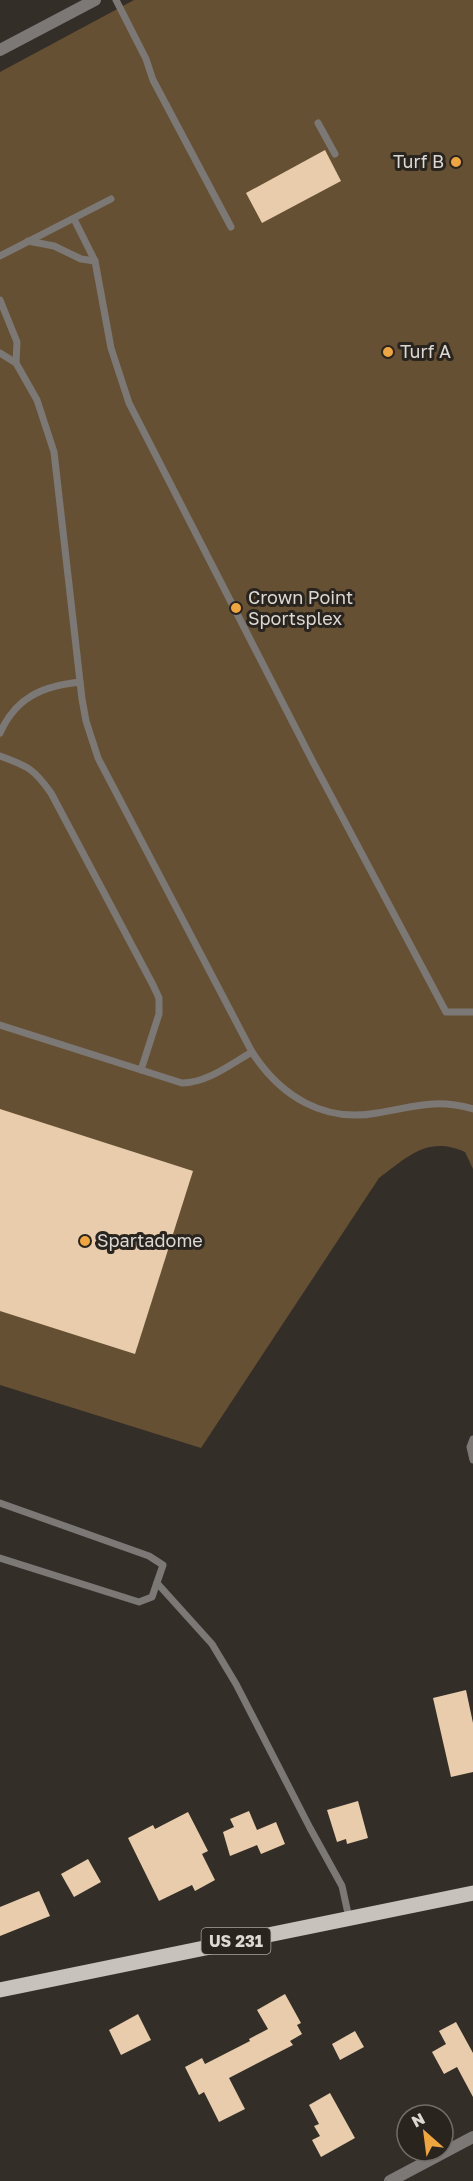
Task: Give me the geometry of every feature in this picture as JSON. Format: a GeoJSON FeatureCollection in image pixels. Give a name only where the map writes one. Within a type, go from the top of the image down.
{"type":"FeatureCollection","features":[{"type":"Feature","properties":{"kind":"main road","name":"US 231"},"geometry":{"type":"LineString","coordinates":[[0,1990],[473,1893]]}},
{"type":"Feature","properties":{"kind":"street"},"geometry":{"type":"LineString","coordinates":[[1,47],[95,0]]}},
{"type":"Feature","properties":{"kind":"street"},"geometry":{"type":"LineString","coordinates":[[390,2181],[473,2137]]}},
{"type":"Feature","properties":{"kind":"lane"},"geometry":{"type":"LineString","coordinates":[[116,0],[146,59],[153,80],[231,227]]}},
{"type":"Feature","properties":{"kind":"lane"},"geometry":{"type":"LineString","coordinates":[[318,123],[335,154]]}},
{"type":"Feature","properties":{"kind":"lane"},"geometry":{"type":"LineString","coordinates":[[0,256],[111,199]]}},
{"type":"Feature","properties":{"kind":"lane"},"geometry":{"type":"LineString","coordinates":[[74,219],[95,261],[111,348],[129,403],[313,762],[446,1012],[473,1012]]}},
{"type":"Feature","properties":{"kind":"lane"},"geometry":{"type":"LineString","coordinates":[[28,241],[54,246],[81,259],[95,261]]}},
{"type":"Feature","properties":{"kind":"lane"},"geometry":{"type":"LineString","coordinates":[[0,300],[17,342],[16,363]]}},
{"type":"Feature","properties":{"kind":"lane"},"geometry":{"type":"LineString","coordinates":[[0,353],[16,363],[37,400],[54,452],[80,682],[86,722],[98,758],[252,1052],[275,1083],[290,1094],[324,1111],[360,1115],[442,1102],[473,1109]]}},
{"type":"Feature","properties":{"kind":"lane"},"geometry":{"type":"LineString","coordinates":[[0,734],[8,718],[34,694],[52,686],[80,682]]}},
{"type":"Feature","properties":{"kind":"lane"},"geometry":{"type":"LineString","coordinates":[[0,756],[33,770],[51,793],[159,998],[159,1014],[141,1070]]}},
{"type":"Feature","properties":{"kind":"lane"},"geometry":{"type":"LineString","coordinates":[[0,1025],[173,1081],[192,1083],[252,1052]]}},
{"type":"Feature","properties":{"kind":"lane"},"geometry":{"type":"LineString","coordinates":[[473,1440],[470,1447],[473,1460]]}},
{"type":"Feature","properties":{"kind":"lane"},"geometry":{"type":"LineString","coordinates":[[0,1503],[149,1556],[163,1565],[152,1597],[139,1602],[0,1558]]}},
{"type":"Feature","properties":{"kind":"lane"},"geometry":{"type":"LineString","coordinates":[[157,1583],[212,1644],[236,1684],[342,1886],[349,1918]]}},
{"type":"Feature","properties":{"kind":"shaded area","name":"Crown Point Sportsplex"},"geometry":{"type":"Polygon","coordinates":[[[134,0],[473,0],[473,1169],[465,1152],[452,1147],[429,1147],[409,1156],[379,1178],[201,1448],[0,1385],[0,72],[134,0]]]}},
{"type":"Feature","properties":{"kind":"building"},"geometry":{"type":"Polygon","coordinates":[[[325,150],[341,181],[262,223],[246,193],[325,150]]]}},
{"type":"Feature","properties":{"kind":"building","name":"Spartadome"},"geometry":{"type":"Polygon","coordinates":[[[0,1109],[193,1171],[135,1354],[0,1311],[0,1109]]]}},
{"type":"Feature","properties":{"kind":"building"},"geometry":{"type":"Polygon","coordinates":[[[466,1690],[473,1723],[473,1772],[451,1777],[433,1698],[466,1690]]]}},
{"type":"Feature","properties":{"kind":"building"},"geometry":{"type":"Polygon","coordinates":[[[358,1801],[368,1838],[347,1844],[346,1839],[337,1842],[327,1810],[358,1801]]]}},
{"type":"Feature","properties":{"kind":"building"},"geometry":{"type":"Polygon","coordinates":[[[249,1811],[257,1830],[276,1822],[285,1844],[261,1854],[257,1845],[230,1856],[223,1832],[234,1827],[230,1819],[249,1811]]]}},
{"type":"Feature","properties":{"kind":"building"},"geometry":{"type":"Polygon","coordinates":[[[188,1812],[208,1851],[202,1854],[215,1880],[195,1891],[192,1885],[159,1901],[128,1838],[153,1825],[155,1829],[188,1812]]]}},
{"type":"Feature","properties":{"kind":"building"},"geometry":{"type":"Polygon","coordinates":[[[88,1859],[101,1882],[74,1897],[61,1874],[88,1859]]]}},
{"type":"Feature","properties":{"kind":"building"},"geometry":{"type":"Polygon","coordinates":[[[39,1891],[50,1916],[0,1936],[0,1907],[39,1891]]]}},
{"type":"Feature","properties":{"kind":"building"},"geometry":{"type":"Polygon","coordinates":[[[285,1994],[301,2023],[297,2025],[302,2034],[290,2041],[293,2045],[229,2078],[245,2109],[219,2122],[204,2092],[199,2095],[185,2067],[202,2058],[205,2064],[268,2029],[257,2010],[285,1994]]]}},
{"type":"Feature","properties":{"kind":"building"},"geometry":{"type":"Polygon","coordinates":[[[138,2014],[151,2040],[121,2055],[109,2030],[138,2014]]]}},
{"type":"Feature","properties":{"kind":"building"},"geometry":{"type":"Polygon","coordinates":[[[456,2022],[473,2053],[473,2097],[457,2067],[444,2074],[432,2052],[446,2044],[439,2031],[456,2022]]]}},
{"type":"Feature","properties":{"kind":"building"},"geometry":{"type":"Polygon","coordinates":[[[355,2031],[364,2047],[340,2060],[332,2044],[355,2031]]]}},
{"type":"Feature","properties":{"kind":"building"},"geometry":{"type":"Polygon","coordinates":[[[330,2093],[355,2138],[321,2157],[312,2140],[320,2136],[314,2126],[319,2124],[309,2105],[330,2093]]]}},
{"type":"Feature","properties":{"kind":"place","name":"Turf B"},"geometry":{"type":"Point","coordinates":[456,162]}},
{"type":"Feature","properties":{"kind":"place","name":"Turf A"},"geometry":{"type":"Point","coordinates":[388,352]}},
{"type":"Feature","properties":{"kind":"place","name":"Crown Point Sportsplex"},"geometry":{"type":"Point","coordinates":[236,608]}},
{"type":"Feature","properties":{"kind":"place","name":"Spartadome"},"geometry":{"type":"Point","coordinates":[85,1241]}}]}
